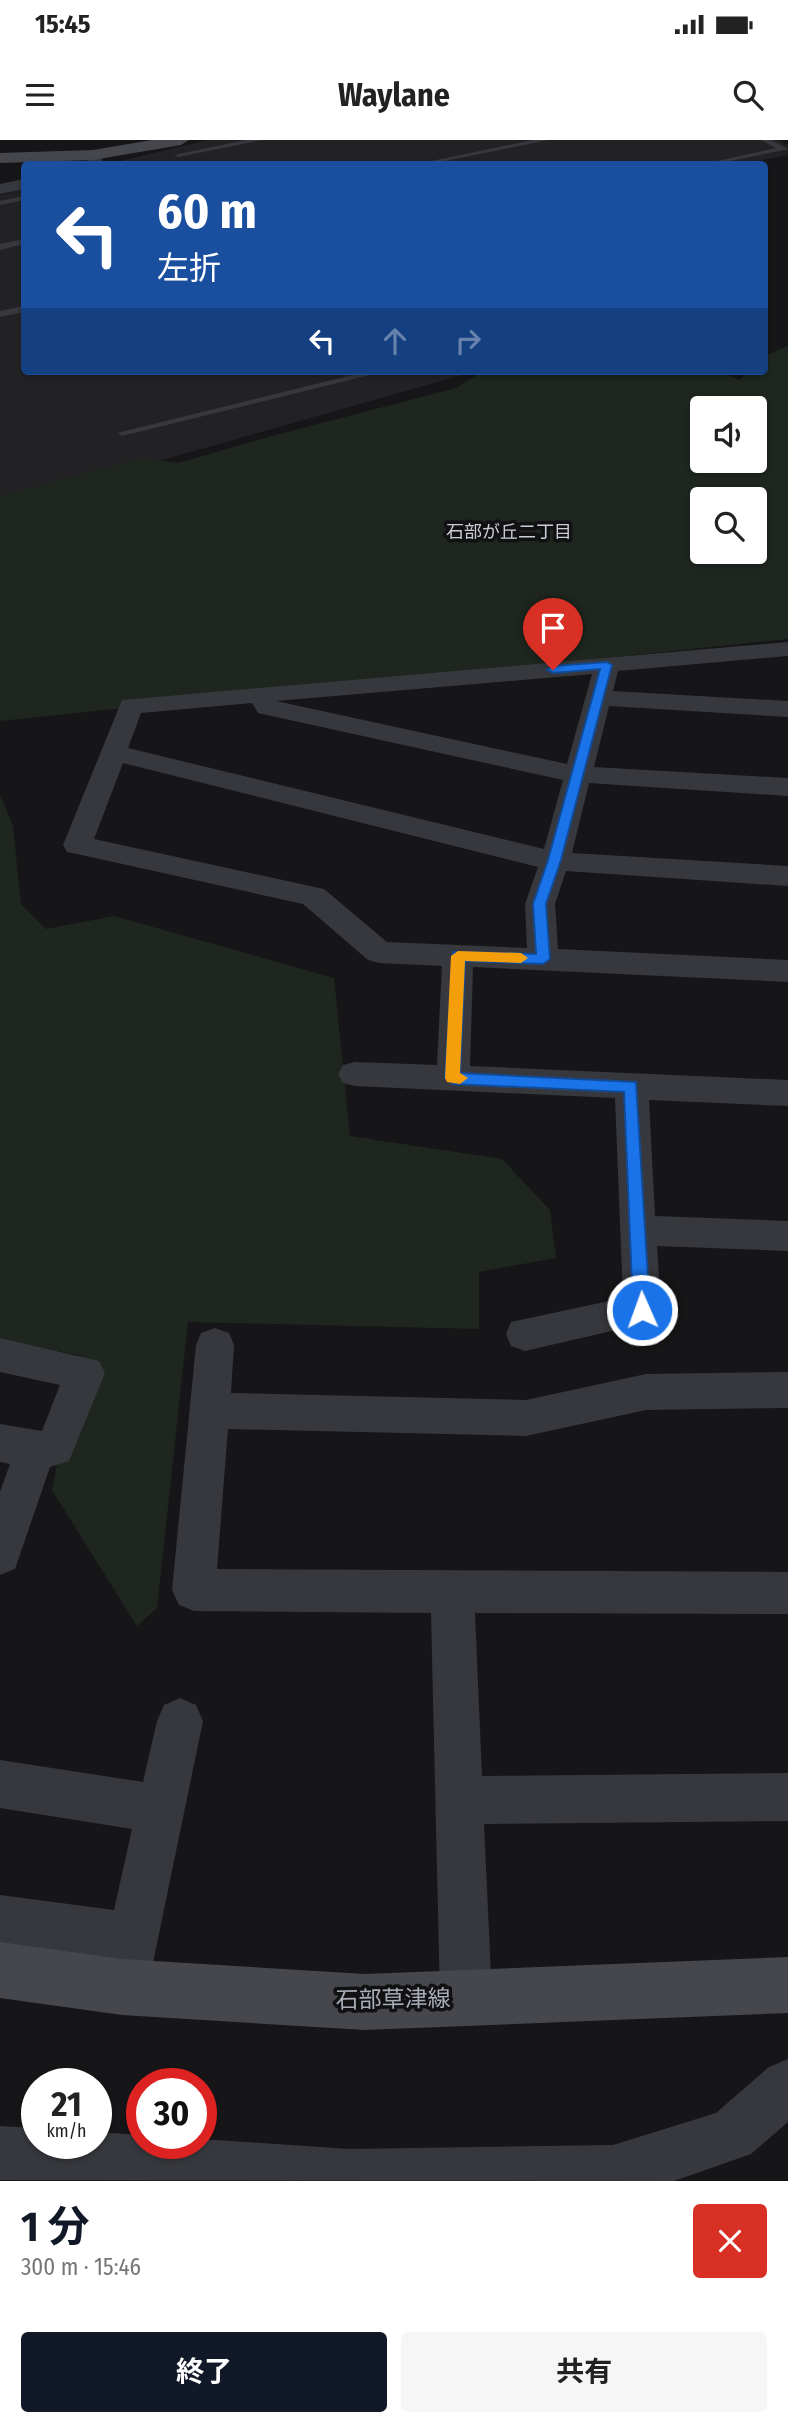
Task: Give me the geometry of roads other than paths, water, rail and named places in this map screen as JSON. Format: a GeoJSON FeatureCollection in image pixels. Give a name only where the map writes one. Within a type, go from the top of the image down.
{"type":"FeatureCollection","features":[{"type":"Feature","properties":{"kind":"main road"},"geometry":{"type":"LineString","coordinates":[[0,158],[93,160],[176,144]]}},
{"type":"Feature","properties":{"kind":"main road","name":"石部草津線"},"geometry":{"type":"LineString","coordinates":[[0,1970],[127,1963],[365,2002],[788,1985]]}},
{"type":"Feature","properties":{"kind":"street"},"geometry":{"type":"LineString","coordinates":[[0,189],[21,185]]}},
{"type":"Feature","properties":{"kind":"street"},"geometry":{"type":"LineString","coordinates":[[788,649],[131,706],[77,845],[313,896],[379,952],[788,971]]}},
{"type":"Feature","properties":{"kind":"street"},"geometry":{"type":"LineString","coordinates":[[543,959],[540,904],[555,860],[607,665]]}},
{"type":"Feature","properties":{"kind":"street"},"geometry":{"type":"LineString","coordinates":[[258,695],[267,707],[576,775],[788,787]]}},
{"type":"Feature","properties":{"kind":"street"},"geometry":{"type":"LineString","coordinates":[[597,698],[788,709]]}},
{"type":"Feature","properties":{"kind":"street"},"geometry":{"type":"LineString","coordinates":[[113,752],[555,860],[788,876]]}},
{"type":"Feature","properties":{"kind":"street"},"geometry":{"type":"LineString","coordinates":[[453,1078],[458,956]]}},
{"type":"Feature","properties":{"kind":"street"},"geometry":{"type":"LineString","coordinates":[[355,1074],[788,1093]]}},
{"type":"Feature","properties":{"kind":"street"},"geometry":{"type":"LineString","coordinates":[[525,1334],[642,1310],[631,1086]]}},
{"type":"Feature","properties":{"kind":"street"},"geometry":{"type":"LineString","coordinates":[[638,1230],[788,1236]]}},
{"type":"Feature","properties":{"kind":"street"},"geometry":{"type":"LineString","coordinates":[[215,1345],[194,1590],[788,1593]]}},
{"type":"Feature","properties":{"kind":"street"},"geometry":{"type":"LineString","coordinates":[[0,1355],[85,1373],[55,1448],[18,1447],[0,1554]]}},
{"type":"Feature","properties":{"kind":"street"},"geometry":{"type":"LineString","coordinates":[[209,1410],[526,1418],[646,1392],[788,1390]]}},
{"type":"Feature","properties":{"kind":"street"},"geometry":{"type":"LineString","coordinates":[[452,1591],[466,1997]]}},
{"type":"Feature","properties":{"kind":"street"},"geometry":{"type":"LineString","coordinates":[[0,1920],[127,1963],[180,1721]]}},
{"type":"Feature","properties":{"kind":"street"},"geometry":{"type":"LineString","coordinates":[[0,1784],[160,1809]]}},
{"type":"Feature","properties":{"kind":"street"},"geometry":{"type":"LineString","coordinates":[[460,1800],[788,1797]]}},
{"type":"Feature","properties":{"kind":"street"},"geometry":{"type":"LineString","coordinates":[[0,2153],[349,2177],[614,2173],[732,2134],[788,2086]]}},
{"type":"Feature","properties":{"kind":"lane"},"geometry":{"type":"LineString","coordinates":[[176,144],[258,140]]}},
{"type":"Feature","properties":{"kind":"lane"},"geometry":{"type":"LineString","coordinates":[[443,161],[544,140]]}},
{"type":"Feature","properties":{"kind":"lane"},"geometry":{"type":"LineString","coordinates":[[723,161],[784,149],[765,140]]}},
{"type":"Feature","properties":{"kind":"lane"},"geometry":{"type":"LineString","coordinates":[[176,144],[190,161]]}},
{"type":"Feature","properties":{"kind":"lane"},"geometry":{"type":"LineString","coordinates":[[0,203],[21,199]]}},
{"type":"Feature","properties":{"kind":"lane"},"geometry":{"type":"LineString","coordinates":[[0,247],[21,243]]}},
{"type":"Feature","properties":{"kind":"lane"},"geometry":{"type":"LineString","coordinates":[[0,314],[21,310]]}},
{"type":"Feature","properties":{"kind":"lane"},"geometry":{"type":"LineString","coordinates":[[122,433],[364,375]]}},
{"type":"Feature","properties":{"kind":"district","name":"石部が丘二丁目"},"geometry":{"type":"Point","coordinates":[509,532]}}]}
